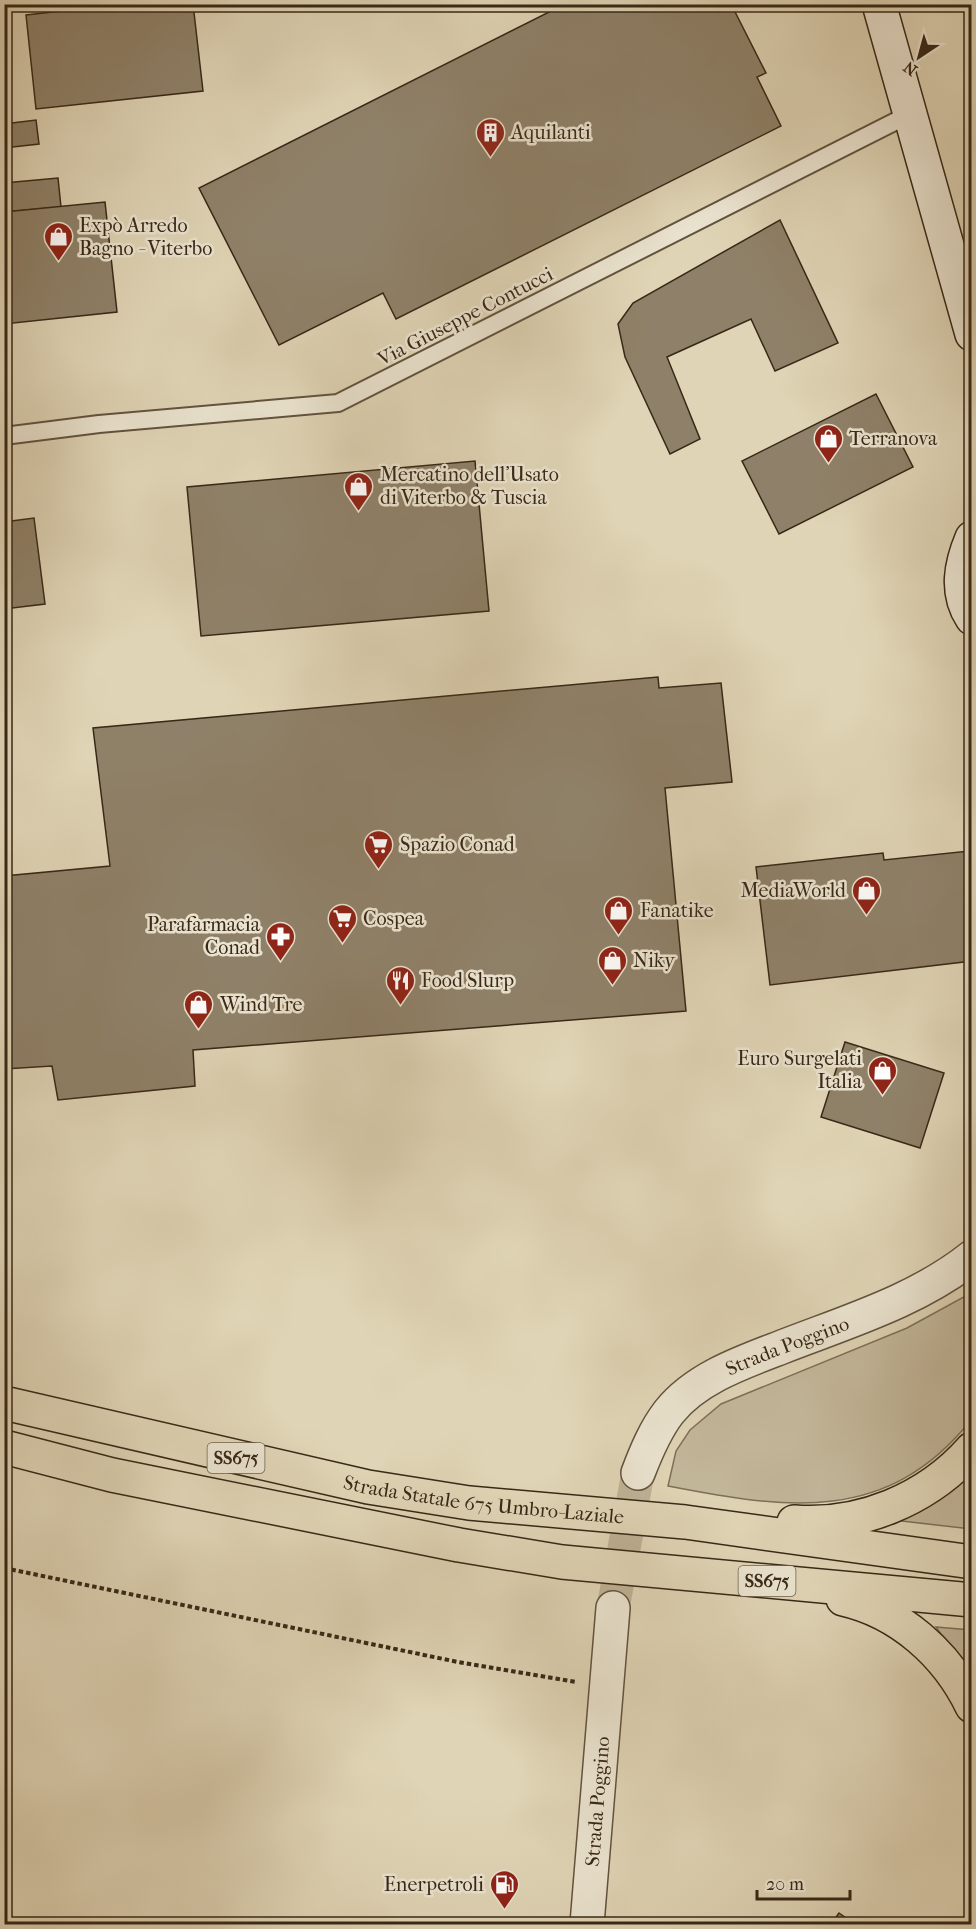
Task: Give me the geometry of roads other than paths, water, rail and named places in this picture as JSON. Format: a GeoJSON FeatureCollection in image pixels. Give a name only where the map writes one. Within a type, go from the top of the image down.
{"type":"FeatureCollection","features":[{"type":"Feature","properties":{"kind":"highway","name":"Strada Statale 675 Umbro-Laziale"},"geometry":{"type":"LineString","coordinates":[[4,1403],[368,1487],[469,1503],[686,1522],[972,1562]]}},
{"type":"Feature","properties":{"kind":"highway","name":"Strada Statale 675 Umbro-Laziale"},"geometry":{"type":"LineString","coordinates":[[4,1446],[112,1475],[459,1545],[562,1562],[972,1600]]}},
{"type":"Feature","properties":{"kind":"highway"},"geometry":{"type":"LineString","coordinates":[[686,1522],[810,1523],[871,1514],[926,1489],[949,1472],[972,1449]]}},
{"type":"Feature","properties":{"kind":"highway"},"geometry":{"type":"LineString","coordinates":[[562,1562],[824,1595],[852,1601],[888,1617],[928,1644],[947,1666],[972,1706]]}},
{"type":"Feature","properties":{"kind":"street"},"geometry":{"type":"LineString","coordinates":[[879,4],[972,334]]}},
{"type":"Feature","properties":{"kind":"street"},"geometry":{"type":"LineString","coordinates":[[972,538],[963,559],[961,586],[972,618]]}},
{"type":"Feature","properties":{"kind":"street","name":"Strada Poggino"},"geometry":{"type":"LineString","coordinates":[[638,1473],[649,1443],[670,1411],[705,1381],[753,1358],[896,1302],[955,1270],[972,1257]]}},
{"type":"Feature","properties":{"kind":"street","name":"Strada Poggino"},"geometry":{"type":"LineString","coordinates":[[587,1924],[613,1608]]}},
{"type":"Feature","properties":{"kind":"lane","name":"Via Giuseppe Contucci"},"geometry":{"type":"LineString","coordinates":[[4,436],[99,424],[338,403],[910,114]]}},
{"type":"Feature","properties":{"kind":"tunnel"},"geometry":{"type":"LineString","coordinates":[[613,1608],[638,1473]]}},
{"type":"Feature","properties":{"kind":"place","name":"Aquilanti"},"geometry":{"type":"Point","coordinates":[490,158]}},
{"type":"Feature","properties":{"kind":"place","name":"Expò Arredo Bagno - Viterbo"},"geometry":{"type":"Point","coordinates":[58,262]}},
{"type":"Feature","properties":{"kind":"place","name":"Terranova"},"geometry":{"type":"Point","coordinates":[828,464]}},
{"type":"Feature","properties":{"kind":"place","name":"Mercatino dell'Usato di Viterbo & Tuscia"},"geometry":{"type":"Point","coordinates":[359,512]}},
{"type":"Feature","properties":{"kind":"place","name":"Spazio Conad"},"geometry":{"type":"Point","coordinates":[379,870]}},
{"type":"Feature","properties":{"kind":"place","name":"MediaWorld"},"geometry":{"type":"Point","coordinates":[867,916]}},
{"type":"Feature","properties":{"kind":"place","name":"Fanatike"},"geometry":{"type":"Point","coordinates":[619,936]}},
{"type":"Feature","properties":{"kind":"place","name":"Cospea"},"geometry":{"type":"Point","coordinates":[342,944]}},
{"type":"Feature","properties":{"kind":"place","name":"Parafarmacia Conad"},"geometry":{"type":"Point","coordinates":[281,962]}},
{"type":"Feature","properties":{"kind":"place","name":"Niky"},"geometry":{"type":"Point","coordinates":[612,986]}},
{"type":"Feature","properties":{"kind":"place","name":"Food Slurp"},"geometry":{"type":"Point","coordinates":[400,1006]}},
{"type":"Feature","properties":{"kind":"place","name":"Wind Tre"},"geometry":{"type":"Point","coordinates":[199,1030]}},
{"type":"Feature","properties":{"kind":"place","name":"Euro Surgelati Italia"},"geometry":{"type":"Point","coordinates":[883,1096]}},
{"type":"Feature","properties":{"kind":"place","name":"Enerpetroli"},"geometry":{"type":"Point","coordinates":[505,1910]}}]}
